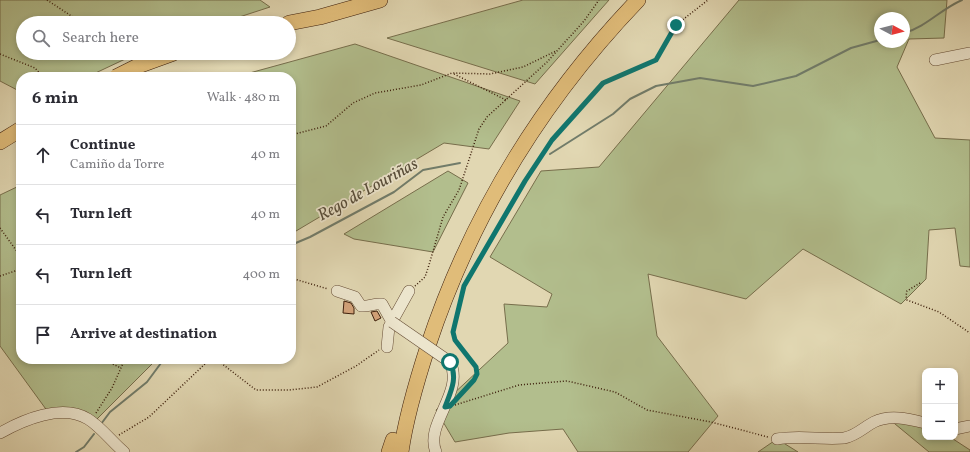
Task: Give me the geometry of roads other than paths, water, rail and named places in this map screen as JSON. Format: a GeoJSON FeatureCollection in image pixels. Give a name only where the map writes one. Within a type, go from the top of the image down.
{"type":"FeatureCollection","features":[{"type":"Feature","properties":{"kind":"highway"},"geometry":{"type":"LineString","coordinates":[[296,22],[320,17],[380,0]]}},
{"type":"Feature","properties":{"kind":"highway"},"geometry":{"type":"LineString","coordinates":[[394,449],[413,359],[431,308],[460,239],[492,175],[524,124],[556,79],[604,22],[625,0]]}},
{"type":"Feature","properties":{"kind":"highway"},"geometry":{"type":"LineString","coordinates":[[394,449],[440,310],[468,244],[494,195],[532,130],[565,84],[638,0]]}},
{"type":"Feature","properties":{"kind":"highway"},"geometry":{"type":"LineString","coordinates":[[126,72],[155,60]]}},
{"type":"Feature","properties":{"kind":"highway"},"geometry":{"type":"LineString","coordinates":[[0,142],[16,132]]}},
{"type":"Feature","properties":{"kind":"street"},"geometry":{"type":"LineString","coordinates":[[935,60],[970,53]]}},
{"type":"Feature","properties":{"kind":"street"},"geometry":{"type":"LineString","coordinates":[[387,347],[387,336],[392,322],[409,290]]}},
{"type":"Feature","properties":{"kind":"street"},"geometry":{"type":"LineString","coordinates":[[337,291],[355,297],[361,306],[366,307],[375,303],[382,304],[392,322],[450,362],[455,371],[453,385],[434,438],[436,452]]}},
{"type":"Feature","properties":{"kind":"street"},"geometry":{"type":"LineString","coordinates":[[0,433],[13,426],[55,413],[80,416],[88,419],[124,452]]}},
{"type":"Feature","properties":{"kind":"street"},"geometry":{"type":"LineString","coordinates":[[777,439],[789,437],[851,437],[875,422],[889,419],[904,418],[922,422]]}},
{"type":"Feature","properties":{"kind":"street"},"geometry":{"type":"LineString","coordinates":[[958,428],[970,426]]}},
{"type":"Feature","properties":{"kind":"waterway","name":"Rego de Louriñas"},"geometry":{"type":"LineString","coordinates":[[910,31],[919,27],[947,8],[962,0]]}},
{"type":"Feature","properties":{"kind":"waterway","name":"Rego de Louriñas"},"geometry":{"type":"LineString","coordinates":[[550,154],[613,114],[630,99],[656,86],[700,78],[753,86],[796,76],[851,48],[874,42]]}},
{"type":"Feature","properties":{"kind":"waterway","name":"Rego de Louriñas"},"geometry":{"type":"LineString","coordinates":[[296,243],[310,237],[394,192],[423,170],[460,163]]}},
{"type":"Feature","properties":{"kind":"waterway","name":"Rego de Louriñas"},"geometry":{"type":"LineString","coordinates":[[101,424],[110,412],[147,382],[160,364]]}},
{"type":"Feature","properties":{"kind":"waterway","name":"Rego de Louriñas"},"geometry":{"type":"LineString","coordinates":[[76,452],[84,447],[94,434]]}}]}
